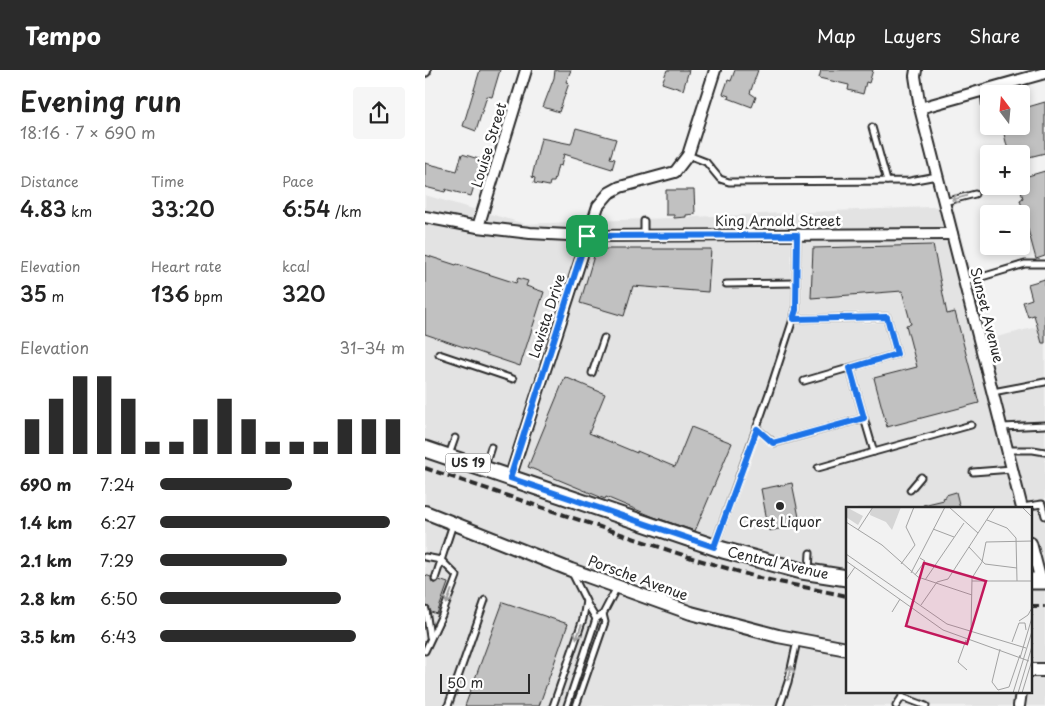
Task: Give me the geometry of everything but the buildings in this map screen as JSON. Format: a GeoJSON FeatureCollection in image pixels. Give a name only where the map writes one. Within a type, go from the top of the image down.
{"type":"FeatureCollection","features":[{"type":"Feature","properties":{"kind":"main road","name":"Central Avenue"},"geometry":{"type":"LineString","coordinates":[[425,449],[714,547],[809,572],[846,578]]}},
{"type":"Feature","properties":{"kind":"street","name":"Louise Street"},"geometry":{"type":"LineString","coordinates":[[478,227],[526,70]]}},
{"type":"Feature","properties":{"kind":"street","name":"Lavista Drive"},"geometry":{"type":"LineString","coordinates":[[510,478],[598,206],[609,193],[620,187],[643,185],[675,172],[688,155],[715,70]]}},
{"type":"Feature","properties":{"kind":"street","name":"Sunset Avenue"},"geometry":{"type":"LineString","coordinates":[[916,70],[915,76],[920,108],[1022,507]]}},
{"type":"Feature","properties":{"kind":"street"},"geometry":{"type":"LineString","coordinates":[[1002,85],[1045,73]]}},
{"type":"Feature","properties":{"kind":"street"},"geometry":{"type":"LineString","coordinates":[[920,108],[980,91]]}},
{"type":"Feature","properties":{"kind":"street","name":"King Arnold Street"},"geometry":{"type":"LineString","coordinates":[[425,217],[478,227],[530,233],[587,236],[953,234]]}},
{"type":"Feature","properties":{"kind":"street","name":"Porsche Avenue"},"geometry":{"type":"LineString","coordinates":[[425,512],[571,570],[691,613],[798,640],[846,649]]}},
{"type":"Feature","properties":{"kind":"street"},"geometry":{"type":"LineString","coordinates":[[1033,552],[1039,581]]}},
{"type":"Feature","properties":{"kind":"lane"},"geometry":{"type":"LineString","coordinates":[[872,126],[887,181]]}},
{"type":"Feature","properties":{"kind":"lane"},"geometry":{"type":"LineString","coordinates":[[688,155],[706,162],[720,179],[729,182],[910,181],[937,176]]}},
{"type":"Feature","properties":{"kind":"lane"},"geometry":{"type":"LineString","coordinates":[[944,202],[975,194]]}},
{"type":"Feature","properties":{"kind":"lane"},"geometry":{"type":"LineString","coordinates":[[644,221],[644,236]]}},
{"type":"Feature","properties":{"kind":"lane"},"geometry":{"type":"LineString","coordinates":[[714,547],[757,429],[796,310],[797,235]]}},
{"type":"Feature","properties":{"kind":"lane"},"geometry":{"type":"LineString","coordinates":[[965,282],[1025,264],[1045,264]]}},
{"type":"Feature","properties":{"kind":"lane"},"geometry":{"type":"LineString","coordinates":[[726,284],[797,283]]}},
{"type":"Feature","properties":{"kind":"lane"},"geometry":{"type":"LineString","coordinates":[[793,319],[887,317],[897,354],[804,380]]}},
{"type":"Feature","properties":{"kind":"lane"},"geometry":{"type":"LineString","coordinates":[[592,373],[603,338]]}},
{"type":"Feature","properties":{"kind":"lane"},"geometry":{"type":"LineString","coordinates":[[439,354],[513,378]]}},
{"type":"Feature","properties":{"kind":"lane"},"geometry":{"type":"LineString","coordinates":[[850,368],[874,452]]}},
{"type":"Feature","properties":{"kind":"lane"},"geometry":{"type":"LineString","coordinates":[[993,392],[1045,382]]}},
{"type":"Feature","properties":{"kind":"lane"},"geometry":{"type":"LineString","coordinates":[[757,429],[773,443],[864,418]]}},
{"type":"Feature","properties":{"kind":"lane"},"geometry":{"type":"LineString","coordinates":[[818,468],[971,425]]}},
{"type":"Feature","properties":{"kind":"lane"},"geometry":{"type":"LineString","coordinates":[[1002,426],[1045,425]]}},
{"type":"Feature","properties":{"kind":"lane"},"geometry":{"type":"LineString","coordinates":[[449,457],[455,438]]}},
{"type":"Feature","properties":{"kind":"lane"},"geometry":{"type":"LineString","coordinates":[[484,469],[491,447]]}},
{"type":"Feature","properties":{"kind":"lane"},"geometry":{"type":"LineString","coordinates":[[1008,450],[1045,452]]}},
{"type":"Feature","properties":{"kind":"lane"},"geometry":{"type":"LineString","coordinates":[[973,472],[1013,469]]}},
{"type":"Feature","properties":{"kind":"lane"},"geometry":{"type":"LineString","coordinates":[[910,490],[921,476]]}},
{"type":"Feature","properties":{"kind":"lane"},"geometry":{"type":"LineString","coordinates":[[1027,507],[1042,504],[1045,516]]}},
{"type":"Feature","properties":{"kind":"lane"},"geometry":{"type":"LineString","coordinates":[[435,579],[453,524]]}},
{"type":"Feature","properties":{"kind":"lane"},"geometry":{"type":"LineString","coordinates":[[809,572],[810,553]]}},
{"type":"Feature","properties":{"kind":"lane"},"geometry":{"type":"LineString","coordinates":[[425,557],[441,560],[457,576],[442,615],[425,651]]}},
{"type":"Feature","properties":{"kind":"lane"},"geometry":{"type":"LineString","coordinates":[[571,570],[596,619]]}},
{"type":"Feature","properties":{"kind":"lane"},"geometry":{"type":"LineString","coordinates":[[567,706],[596,619],[603,614],[617,587]]}},
{"type":"Feature","properties":{"kind":"lane"},"geometry":{"type":"LineString","coordinates":[[448,706],[485,600]]}},
{"type":"Feature","properties":{"kind":"lane"},"geometry":{"type":"LineString","coordinates":[[553,706],[583,618],[586,601]]}},
{"type":"Feature","properties":{"kind":"lane"},"geometry":{"type":"LineString","coordinates":[[426,610],[431,638]]}},
{"type":"Feature","properties":{"kind":"lane"},"geometry":{"type":"LineString","coordinates":[[576,706],[605,622],[603,614]]}},
{"type":"Feature","properties":{"kind":"lane"},"geometry":{"type":"LineString","coordinates":[[780,706],[798,640]]}},
{"type":"Feature","properties":{"kind":"lane"},"geometry":{"type":"LineString","coordinates":[[896,706],[902,694],[926,706]]}},
{"type":"Feature","properties":{"kind":"shaded area"},"geometry":{"type":"Polygon","coordinates":[[[425,195],[525,224],[953,206],[988,339],[1045,325],[1045,706],[425,706],[425,195]]]}},
{"type":"Feature","properties":{"kind":"railway"},"geometry":{"type":"LineString","coordinates":[[425,468],[692,558],[760,578],[846,596]]}},
{"type":"Feature","properties":{"kind":"railway"},"geometry":{"type":"LineString","coordinates":[[1033,606],[1045,606]]}},
{"type":"Feature","properties":{"kind":"place","name":"Crest Liquor"},"geometry":{"type":"Point","coordinates":[780,506]}},
{"type":"Feature","properties":{"kind":"route"},"geometry":{"type":"LineString","coordinates":[[797,235],[796,310],[793,319],[887,317],[897,354],[850,368],[864,418],[773,443],[757,429],[714,547],[510,478],[587,236],[797,235]]}}]}
